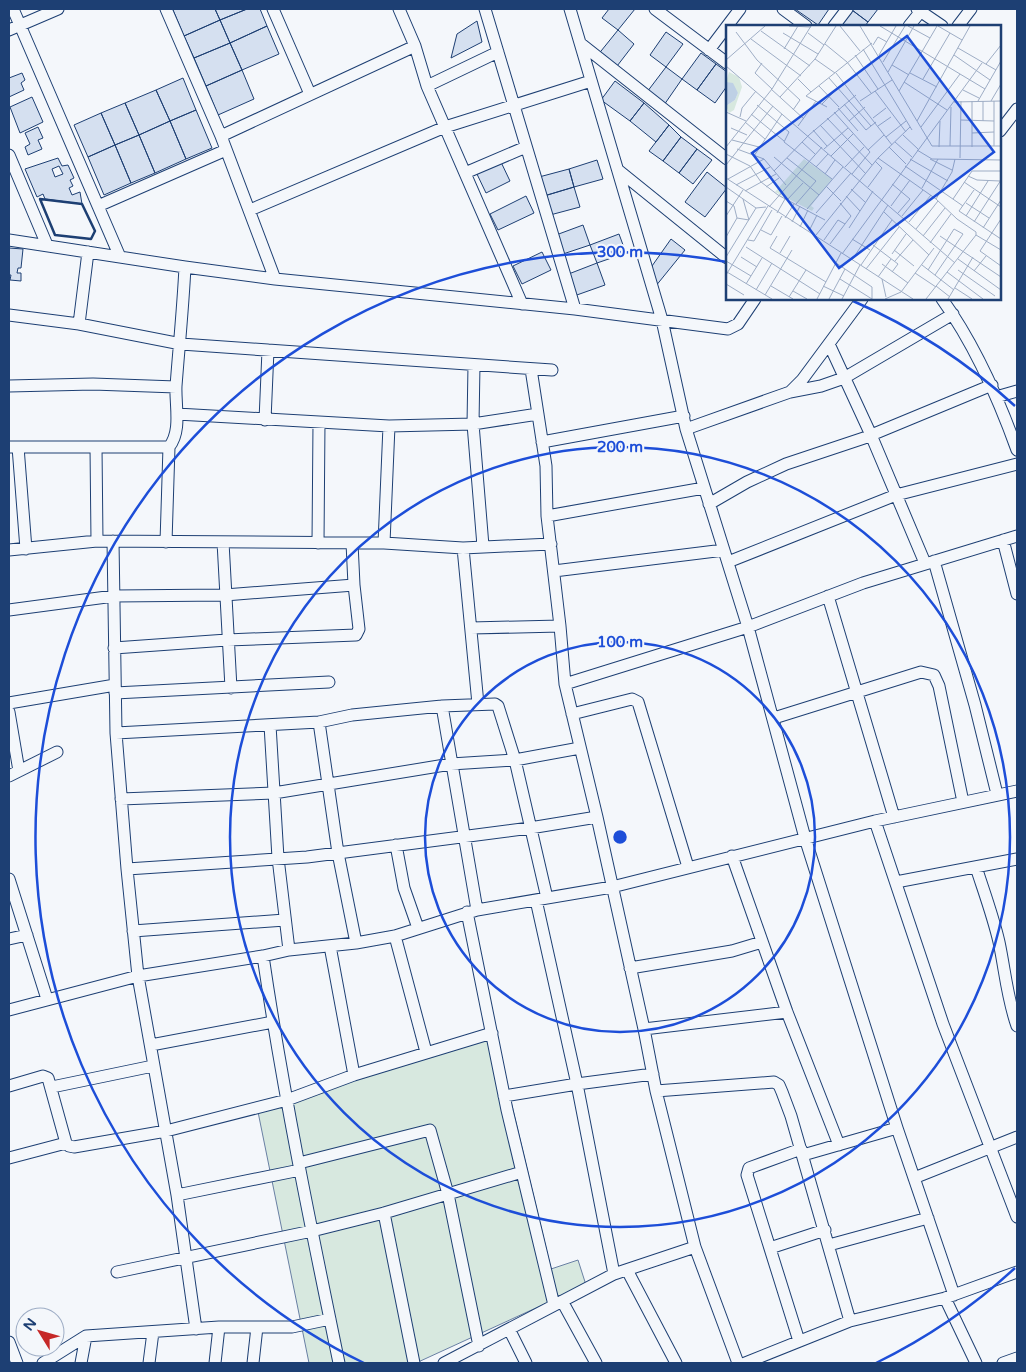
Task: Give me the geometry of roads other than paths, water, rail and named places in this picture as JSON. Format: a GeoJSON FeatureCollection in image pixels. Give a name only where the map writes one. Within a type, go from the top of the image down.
{"type":"FeatureCollection","features":[{"type":"Feature","properties":{"kind":"street"},"geometry":{"type":"LineString","coordinates":[[13,9],[120,257]]}},
{"type":"Feature","properties":{"kind":"street"},"geometry":{"type":"LineString","coordinates":[[9,30],[58,9]]}},
{"type":"Feature","properties":{"kind":"street"},"geometry":{"type":"LineString","coordinates":[[166,9],[221,136],[275,279]]}},
{"type":"Feature","properties":{"kind":"street"},"geometry":{"type":"LineString","coordinates":[[273,9],[310,94]]}},
{"type":"Feature","properties":{"kind":"street"},"geometry":{"type":"LineString","coordinates":[[399,9],[427,86],[522,304]]}},
{"type":"Feature","properties":{"kind":"street"},"geometry":{"type":"LineString","coordinates":[[485,9],[574,309]]}},
{"type":"Feature","properties":{"kind":"street"},"geometry":{"type":"LineString","coordinates":[[655,9],[726,62]]}},
{"type":"Feature","properties":{"kind":"street"},"geometry":{"type":"LineString","coordinates":[[728,25],[740,9]]}},
{"type":"Feature","properties":{"kind":"street"},"geometry":{"type":"LineString","coordinates":[[783,9],[805,25]]}},
{"type":"Feature","properties":{"kind":"street"},"geometry":{"type":"LineString","coordinates":[[835,25],[847,9]]}},
{"type":"Feature","properties":{"kind":"street"},"geometry":{"type":"LineString","coordinates":[[959,25],[971,9]]}},
{"type":"Feature","properties":{"kind":"street"},"geometry":{"type":"LineString","coordinates":[[910,25],[919,10],[941,25]]}},
{"type":"Feature","properties":{"kind":"street"},"geometry":{"type":"LineString","coordinates":[[572,11],[591,82],[662,320],[686,429],[748,627],[805,838],[928,1218],[950,1296],[976,1363]]}},
{"type":"Feature","properties":{"kind":"street"},"geometry":{"type":"LineString","coordinates":[[709,50],[726,28]]}},
{"type":"Feature","properties":{"kind":"street"},"geometry":{"type":"LineString","coordinates":[[580,43],[726,158]]}},
{"type":"Feature","properties":{"kind":"street"},"geometry":{"type":"LineString","coordinates":[[221,136],[414,46]]}},
{"type":"Feature","properties":{"kind":"street"},"geometry":{"type":"LineString","coordinates":[[427,86],[498,52]]}},
{"type":"Feature","properties":{"kind":"street"},"geometry":{"type":"LineString","coordinates":[[250,210],[445,128],[591,82]]}},
{"type":"Feature","properties":{"kind":"street"},"geometry":{"type":"LineString","coordinates":[[1001,130],[1017,109]]}},
{"type":"Feature","properties":{"kind":"street"},"geometry":{"type":"LineString","coordinates":[[465,173],[526,147]]}},
{"type":"Feature","properties":{"kind":"street"},"geometry":{"type":"LineString","coordinates":[[98,206],[226,150]]}},
{"type":"Feature","properties":{"kind":"street"},"geometry":{"type":"LineString","coordinates":[[9,155],[47,245]]}},
{"type":"Feature","properties":{"kind":"street"},"geometry":{"type":"LineString","coordinates":[[618,170],[726,257]]}},
{"type":"Feature","properties":{"kind":"street"},"geometry":{"type":"LineString","coordinates":[[9,240],[275,279],[574,309],[728,329],[738,324],[753,300]]}},
{"type":"Feature","properties":{"kind":"street"},"geometry":{"type":"LineString","coordinates":[[79,324],[88,252]]}},
{"type":"Feature","properties":{"kind":"street"},"geometry":{"type":"LineString","coordinates":[[166,542],[169,447],[173,442],[175,434],[177,414],[176,387],[181,344],[185,267]]}},
{"type":"Feature","properties":{"kind":"street"},"geometry":{"type":"LineString","coordinates":[[790,392],[802,380],[861,300]]}},
{"type":"Feature","properties":{"kind":"street"},"geometry":{"type":"LineString","coordinates":[[943,300],[953,314],[992,385],[1017,450]]}},
{"type":"Feature","properties":{"kind":"street"},"geometry":{"type":"LineString","coordinates":[[686,429],[790,392],[821,386],[844,378],[953,314]]}},
{"type":"Feature","properties":{"kind":"street"},"geometry":{"type":"LineString","coordinates":[[9,315],[79,324],[181,344],[552,370]]}},
{"type":"Feature","properties":{"kind":"street"},"geometry":{"type":"LineString","coordinates":[[829,344],[896,495],[929,562],[975,705],[997,794]]}},
{"type":"Feature","properties":{"kind":"street"},"geometry":{"type":"LineString","coordinates":[[265,420],[268,350]]}},
{"type":"Feature","properties":{"kind":"street"},"geometry":{"type":"LineString","coordinates":[[474,365],[473,424],[483,546]]}},
{"type":"Feature","properties":{"kind":"street"},"geometry":{"type":"LineString","coordinates":[[531,369],[546,466],[547,516],[565,684],[597,817],[656,1091],[695,1247],[738,1363]]}},
{"type":"Feature","properties":{"kind":"street"},"geometry":{"type":"LineString","coordinates":[[9,386],[93,384],[176,387]]}},
{"type":"Feature","properties":{"kind":"street"},"geometry":{"type":"LineString","coordinates":[[710,504],[747,482],[786,464],[871,435],[992,385]]}},
{"type":"Feature","properties":{"kind":"street"},"geometry":{"type":"LineString","coordinates":[[996,397],[1017,391]]}},
{"type":"Feature","properties":{"kind":"street"},"geometry":{"type":"LineString","coordinates":[[177,414],[389,426],[473,424],[538,414]]}},
{"type":"Feature","properties":{"kind":"street"},"geometry":{"type":"LineString","coordinates":[[542,442],[684,416]]}},
{"type":"Feature","properties":{"kind":"street"},"geometry":{"type":"LineString","coordinates":[[318,543],[319,423]]}},
{"type":"Feature","properties":{"kind":"street"},"geometry":{"type":"LineString","coordinates":[[384,543],[389,426]]}},
{"type":"Feature","properties":{"kind":"street"},"geometry":{"type":"LineString","coordinates":[[26,549],[13,447],[169,447]]}},
{"type":"Feature","properties":{"kind":"street"},"geometry":{"type":"LineString","coordinates":[[96,447],[97,541]]}},
{"type":"Feature","properties":{"kind":"street"},"geometry":{"type":"LineString","coordinates":[[728,562],[896,495],[1017,464]]}},
{"type":"Feature","properties":{"kind":"street"},"geometry":{"type":"LineString","coordinates":[[547,516],[704,488]]}},
{"type":"Feature","properties":{"kind":"street"},"geometry":{"type":"LineString","coordinates":[[565,684],[748,627],[863,583],[1017,536]]}},
{"type":"Feature","properties":{"kind":"street"},"geometry":{"type":"LineString","coordinates":[[1003,540],[1017,594]]}},
{"type":"Feature","properties":{"kind":"street"},"geometry":{"type":"LineString","coordinates":[[9,550],[97,541],[384,543],[463,548],[551,544]]}},
{"type":"Feature","properties":{"kind":"street"},"geometry":{"type":"LineString","coordinates":[[113,541],[116,733],[133,931],[138,976],[153,1066],[177,1194],[196,1329]]}},
{"type":"Feature","properties":{"kind":"street"},"geometry":{"type":"LineString","coordinates":[[222,542],[231,688]]}},
{"type":"Feature","properties":{"kind":"street"},"geometry":{"type":"LineString","coordinates":[[114,648],[227,640],[356,635],[359,630],[352,543]]}},
{"type":"Feature","properties":{"kind":"street"},"geometry":{"type":"LineString","coordinates":[[463,548],[478,704]]}},
{"type":"Feature","properties":{"kind":"street"},"geometry":{"type":"LineString","coordinates":[[554,572],[724,550]]}},
{"type":"Feature","properties":{"kind":"street"},"geometry":{"type":"LineString","coordinates":[[9,610],[114,596],[225,595],[354,585]]}},
{"type":"Feature","properties":{"kind":"street"},"geometry":{"type":"LineString","coordinates":[[828,596],[894,817]]}},
{"type":"Feature","properties":{"kind":"street"},"geometry":{"type":"LineString","coordinates":[[470,628],[560,626]]}},
{"type":"Feature","properties":{"kind":"street"},"geometry":{"type":"LineString","coordinates":[[774,718],[921,672],[934,676],[939,686],[963,802]]}},
{"type":"Feature","properties":{"kind":"street"},"geometry":{"type":"LineString","coordinates":[[9,703],[114,689],[231,688],[329,682]]}},
{"type":"Feature","properties":{"kind":"street"},"geometry":{"type":"LineString","coordinates":[[572,714],[632,698],[638,702],[688,867]]}},
{"type":"Feature","properties":{"kind":"street"},"geometry":{"type":"LineString","coordinates":[[116,733],[320,722],[352,715],[442,706],[478,704],[498,706],[515,760],[530,828],[614,1274]]}},
{"type":"Feature","properties":{"kind":"street"},"geometry":{"type":"LineString","coordinates":[[442,706],[464,836],[472,911],[504,1096],[522,1172],[558,1303],[596,1363]]}},
{"type":"Feature","properties":{"kind":"street"},"geometry":{"type":"LineString","coordinates":[[9,712],[14,774],[57,752]]}},
{"type":"Feature","properties":{"kind":"street"},"geometry":{"type":"LineString","coordinates":[[320,722],[338,853],[356,943]]}},
{"type":"Feature","properties":{"kind":"street"},"geometry":{"type":"LineString","coordinates":[[270,725],[278,858],[289,950]]}},
{"type":"Feature","properties":{"kind":"street"},"geometry":{"type":"LineString","coordinates":[[121,799],[274,793],[451,764],[515,760],[580,748]]}},
{"type":"Feature","properties":{"kind":"street"},"geometry":{"type":"LineString","coordinates":[[9,1010],[138,976],[263,956],[289,950],[356,943],[395,936],[472,911],[612,887],[875,821],[1017,791]]}},
{"type":"Feature","properties":{"kind":"street"},"geometry":{"type":"LineString","coordinates":[[127,869],[338,853],[530,828],[597,817]]}},
{"type":"Feature","properties":{"kind":"street"},"geometry":{"type":"LineString","coordinates":[[875,821],[943,1024],[1017,1217]]}},
{"type":"Feature","properties":{"kind":"street"},"geometry":{"type":"LineString","coordinates":[[396,845],[404,888],[418,928]]}},
{"type":"Feature","properties":{"kind":"street"},"geometry":{"type":"LineString","coordinates":[[732,856],[787,1012],[838,1145]]}},
{"type":"Feature","properties":{"kind":"street"},"geometry":{"type":"LineString","coordinates":[[896,882],[1017,860]]}},
{"type":"Feature","properties":{"kind":"street"},"geometry":{"type":"LineString","coordinates":[[976,867],[995,928],[1007,991],[1017,1026]]}},
{"type":"Feature","properties":{"kind":"street"},"geometry":{"type":"LineString","coordinates":[[9,879],[47,999]]}},
{"type":"Feature","properties":{"kind":"street"},"geometry":{"type":"LineString","coordinates":[[133,931],[285,920]]}},
{"type":"Feature","properties":{"kind":"street"},"geometry":{"type":"LineString","coordinates":[[9,939],[27,935]]}},
{"type":"Feature","properties":{"kind":"street"},"geometry":{"type":"LineString","coordinates":[[395,936],[426,1052]]}},
{"type":"Feature","properties":{"kind":"street"},"geometry":{"type":"LineString","coordinates":[[630,968],[732,951],[762,942]]}},
{"type":"Feature","properties":{"kind":"street"},"geometry":{"type":"LineString","coordinates":[[330,946],[354,1075]]}},
{"type":"Feature","properties":{"kind":"street"},"geometry":{"type":"LineString","coordinates":[[263,956],[272,1022],[299,1167],[339,1363]]}},
{"type":"Feature","properties":{"kind":"street"},"geometry":{"type":"LineString","coordinates":[[644,1029],[787,1012]]}},
{"type":"Feature","properties":{"kind":"street"},"geometry":{"type":"LineString","coordinates":[[151,1045],[272,1022]]}},
{"type":"Feature","properties":{"kind":"street"},"geometry":{"type":"LineString","coordinates":[[9,1086],[43,1076],[48,1078],[66,1143],[74,1147],[166,1131],[287,1100],[354,1075],[492,1033]]}},
{"type":"Feature","properties":{"kind":"street"},"geometry":{"type":"LineString","coordinates":[[52,1088],[153,1066]]}},
{"type":"Feature","properties":{"kind":"street"},"geometry":{"type":"LineString","coordinates":[[504,1096],[653,1074]]}},
{"type":"Feature","properties":{"kind":"street"},"geometry":{"type":"LineString","coordinates":[[656,1091],[774,1082],[779,1085],[802,1152],[850,1321]]}},
{"type":"Feature","properties":{"kind":"street"},"geometry":{"type":"LineString","coordinates":[[799,1341],[747,1175],[749,1168],[802,1152],[838,1145],[898,1128]]}},
{"type":"Feature","properties":{"kind":"street"},"geometry":{"type":"LineString","coordinates":[[177,1194],[299,1167],[430,1130],[448,1194],[479,1346]]}},
{"type":"Feature","properties":{"kind":"street"},"geometry":{"type":"LineString","coordinates":[[914,1178],[1017,1137]]}},
{"type":"Feature","properties":{"kind":"street"},"geometry":{"type":"LineString","coordinates":[[9,1158],[66,1143]]}},
{"type":"Feature","properties":{"kind":"street"},"geometry":{"type":"LineString","coordinates":[[117,1272],[312,1231],[384,1213],[522,1172]]}},
{"type":"Feature","properties":{"kind":"street"},"geometry":{"type":"LineString","coordinates":[[384,1213],[414,1363]]}},
{"type":"Feature","properties":{"kind":"street"},"geometry":{"type":"LineString","coordinates":[[829,1245],[928,1218]]}},
{"type":"Feature","properties":{"kind":"street"},"geometry":{"type":"LineString","coordinates":[[770,1248],[825,1230]]}},
{"type":"Feature","properties":{"kind":"street"},"geometry":{"type":"LineString","coordinates":[[444,1363],[468,1358],[479,1346],[614,1274],[695,1247]]}},
{"type":"Feature","properties":{"kind":"street"},"geometry":{"type":"LineString","coordinates":[[627,1270],[676,1363]]}},
{"type":"Feature","properties":{"kind":"street"},"geometry":{"type":"LineString","coordinates":[[745,1363],[850,1321],[950,1296],[1017,1272]]}},
{"type":"Feature","properties":{"kind":"street"},"geometry":{"type":"LineString","coordinates":[[43,1363],[86,1336],[219,1327],[292,1327],[330,1319]]}},
{"type":"Feature","properties":{"kind":"street"},"geometry":{"type":"LineString","coordinates":[[215,1363],[219,1327]]}},
{"type":"Feature","properties":{"kind":"street"},"geometry":{"type":"LineString","coordinates":[[253,1363],[257,1327]]}},
{"type":"Feature","properties":{"kind":"street"},"geometry":{"type":"LineString","coordinates":[[510,1329],[526,1363]]}},
{"type":"Feature","properties":{"kind":"street"},"geometry":{"type":"LineString","coordinates":[[149,1363],[153,1332]]}},
{"type":"Feature","properties":{"kind":"street"},"geometry":{"type":"LineString","coordinates":[[81,1363],[86,1336]]}},
{"type":"Feature","properties":{"kind":"street"},"geometry":{"type":"LineString","coordinates":[[9,1342],[17,1363]]}},
{"type":"Feature","properties":{"kind":"street"},"geometry":{"type":"LineString","coordinates":[[1003,1363],[1017,1358]]}}]}
